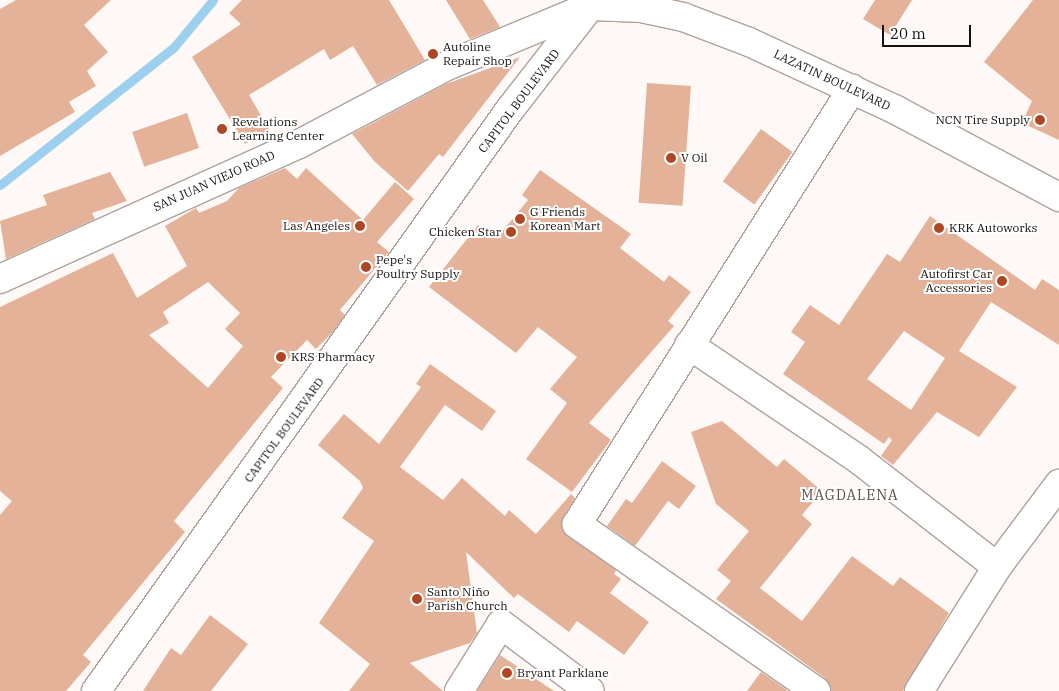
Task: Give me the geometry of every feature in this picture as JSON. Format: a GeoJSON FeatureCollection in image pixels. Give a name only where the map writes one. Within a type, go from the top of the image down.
{"type":"FeatureCollection","features":[{"type":"Feature","properties":{"kind":"street","name":"LAZATIN BOULEVARD"},"geometry":{"type":"LineString","coordinates":[[593,3],[641,8],[683,17],[852,89],[1059,197]]}},
{"type":"Feature","properties":{"kind":"street","name":"SAN JUAN VIEJO ROAD"},"geometry":{"type":"LineString","coordinates":[[0,279],[299,144],[449,65],[593,3]]}},
{"type":"Feature","properties":{"kind":"street","name":"CAPITOL BOULEVARD"},"geometry":{"type":"LineString","coordinates":[[96,691],[511,108],[593,3]]}},
{"type":"Feature","properties":{"kind":"street"},"geometry":{"type":"LineString","coordinates":[[816,691],[577,524],[852,89]]}},
{"type":"Feature","properties":{"kind":"street"},"geometry":{"type":"LineString","coordinates":[[689,345],[858,459],[997,567]]}},
{"type":"Feature","properties":{"kind":"street"},"geometry":{"type":"LineString","coordinates":[[919,691],[997,567],[1059,484]]}},
{"type":"Feature","properties":{"kind":"street"},"geometry":{"type":"LineString","coordinates":[[459,691],[501,624],[590,691]]}},
{"type":"Feature","properties":{"kind":"building"},"geometry":{"type":"Polygon","coordinates":[[[16,0],[111,0],[84,25],[108,52],[87,71],[96,86],[69,102],[75,112],[0,156],[0,9],[16,0]]]}},
{"type":"Feature","properties":{"kind":"building"},"geometry":{"type":"Polygon","coordinates":[[[242,0],[389,0],[425,60],[377,85],[353,46],[330,60],[324,49],[249,95],[269,129],[245,144],[192,57],[241,24],[229,13],[242,0]]]}},
{"type":"Feature","properties":{"kind":"building"},"geometry":{"type":"Polygon","coordinates":[[[446,0],[483,0],[500,27],[470,39],[446,0]]]}},
{"type":"Feature","properties":{"kind":"building"},"geometry":{"type":"Polygon","coordinates":[[[875,0],[912,0],[890,35],[863,19],[875,0]]]}},
{"type":"Feature","properties":{"kind":"building"},"geometry":{"type":"Polygon","coordinates":[[[1033,0],[1059,0],[1059,140],[1022,123],[1032,101],[984,62],[1033,0]]]}},
{"type":"Feature","properties":{"kind":"building"},"geometry":{"type":"Polygon","coordinates":[[[520,57],[443,157],[439,154],[408,191],[375,162],[352,134],[446,84],[520,57]]]}},
{"type":"Feature","properties":{"kind":"building"},"geometry":{"type":"Polygon","coordinates":[[[647,83],[691,86],[683,206],[639,203],[647,83]]]}},
{"type":"Feature","properties":{"kind":"building"},"geometry":{"type":"Polygon","coordinates":[[[187,113],[199,148],[144,167],[132,132],[187,113]]]}},
{"type":"Feature","properties":{"kind":"building"},"geometry":{"type":"Polygon","coordinates":[[[761,129],[793,152],[754,205],[723,182],[761,129]]]}},
{"type":"Feature","properties":{"kind":"building"},"geometry":{"type":"Polygon","coordinates":[[[285,168],[297,179],[306,168],[363,220],[395,182],[414,199],[377,242],[389,252],[340,310],[345,315],[331,334],[316,349],[307,340],[271,377],[283,388],[174,521],[185,532],[83,655],[91,662],[66,691],[0,691],[0,515],[12,501],[0,491],[0,307],[113,253],[137,298],[187,266],[165,226],[196,208],[199,213],[227,201],[239,188],[285,168]],[[208,282],[163,312],[169,323],[149,335],[208,388],[243,346],[225,329],[240,313],[208,282]]]}},
{"type":"Feature","properties":{"kind":"building"},"geometry":{"type":"Polygon","coordinates":[[[540,170],[631,234],[620,248],[664,282],[669,275],[691,292],[668,321],[674,326],[589,423],[611,440],[572,492],[526,459],[567,403],[550,389],[577,357],[538,327],[516,353],[429,287],[478,225],[497,238],[528,200],[522,195],[540,170]]]}},
{"type":"Feature","properties":{"kind":"building"},"geometry":{"type":"Polygon","coordinates":[[[110,172],[127,201],[92,213],[95,219],[6,259],[0,221],[47,205],[43,195],[110,172]]]}},
{"type":"Feature","properties":{"kind":"building"},"geometry":{"type":"Polygon","coordinates":[[[930,216],[1035,290],[1042,279],[1059,290],[1059,345],[991,302],[959,351],[1017,387],[979,437],[937,412],[893,465],[881,456],[892,440],[889,437],[884,444],[783,374],[805,342],[791,332],[810,305],[839,325],[887,254],[900,262],[930,216]],[[904,331],[867,379],[911,410],[945,358],[904,331]]]}},
{"type":"Feature","properties":{"kind":"building"},"geometry":{"type":"Polygon","coordinates":[[[430,364],[496,411],[482,431],[445,405],[400,467],[443,500],[462,478],[505,516],[509,510],[536,534],[571,494],[575,498],[564,516],[563,531],[616,570],[614,574],[621,579],[610,593],[649,622],[624,655],[577,621],[569,632],[518,594],[514,598],[466,552],[477,633],[470,643],[410,663],[443,691],[349,691],[370,664],[319,623],[374,541],[342,518],[363,488],[360,481],[318,445],[344,414],[379,444],[421,387],[416,384],[430,364]]]}},
{"type":"Feature","properties":{"kind":"building"},"geometry":{"type":"Polygon","coordinates":[[[722,421],[777,467],[784,459],[822,491],[802,515],[812,524],[760,588],[802,621],[852,556],[893,586],[900,577],[949,613],[903,691],[831,691],[825,678],[716,599],[731,581],[717,570],[749,531],[716,504],[691,432],[722,421]]]}},
{"type":"Feature","properties":{"kind":"building"},"geometry":{"type":"Polygon","coordinates":[[[662,461],[696,486],[679,509],[668,501],[635,546],[607,526],[626,499],[632,503],[662,461]]]}},
{"type":"Feature","properties":{"kind":"building"},"geometry":{"type":"Polygon","coordinates":[[[210,615],[248,644],[211,691],[143,691],[171,648],[181,655],[210,615]]]}},
{"type":"Feature","properties":{"kind":"building","name":"Bryant Parklane"},"geometry":{"type":"Polygon","coordinates":[[[500,655],[554,691],[477,691],[500,655]]]}},
{"type":"Feature","properties":{"kind":"building"},"geometry":{"type":"Polygon","coordinates":[[[761,672],[787,690],[747,691],[761,672]]]}},
{"type":"Feature","properties":{"kind":"waterway"},"geometry":{"type":"LineString","coordinates":[[0,185],[174,47],[213,0]]}},
{"type":"Feature","properties":{"kind":"place","name":"Autoline Repair Shop"},"geometry":{"type":"Point","coordinates":[433,54]}},
{"type":"Feature","properties":{"kind":"place","name":"NCN Tire Supply"},"geometry":{"type":"Point","coordinates":[1040,120]}},
{"type":"Feature","properties":{"kind":"place","name":"Revelations Learning Center"},"geometry":{"type":"Point","coordinates":[222,129]}},
{"type":"Feature","properties":{"kind":"place","name":"V Oil"},"geometry":{"type":"Point","coordinates":[671,158]}},
{"type":"Feature","properties":{"kind":"place","name":"G Friends Korean Mart"},"geometry":{"type":"Point","coordinates":[520,219]}},
{"type":"Feature","properties":{"kind":"place","name":"Las Angeles"},"geometry":{"type":"Point","coordinates":[360,226]}},
{"type":"Feature","properties":{"kind":"place","name":"KRK Autoworks"},"geometry":{"type":"Point","coordinates":[939,228]}},
{"type":"Feature","properties":{"kind":"place","name":"Chicken Star"},"geometry":{"type":"Point","coordinates":[511,232]}},
{"type":"Feature","properties":{"kind":"place","name":"Pepe's Poultry Supply"},"geometry":{"type":"Point","coordinates":[366,267]}},
{"type":"Feature","properties":{"kind":"place","name":"Autofirst Car Accessories"},"geometry":{"type":"Point","coordinates":[1002,281]}},
{"type":"Feature","properties":{"kind":"place","name":"KRS Pharmacy"},"geometry":{"type":"Point","coordinates":[281,357]}},
{"type":"Feature","properties":{"kind":"place","name":"Santo Niño Parish Church"},"geometry":{"type":"Point","coordinates":[417,599]}},
{"type":"Feature","properties":{"kind":"place","name":"Bryant Parklane"},"geometry":{"type":"Point","coordinates":[507,673]}},
{"type":"Feature","properties":{"kind":"district","name":"MAGDALENA"},"geometry":{"type":"Point","coordinates":[850,495]}}]}
